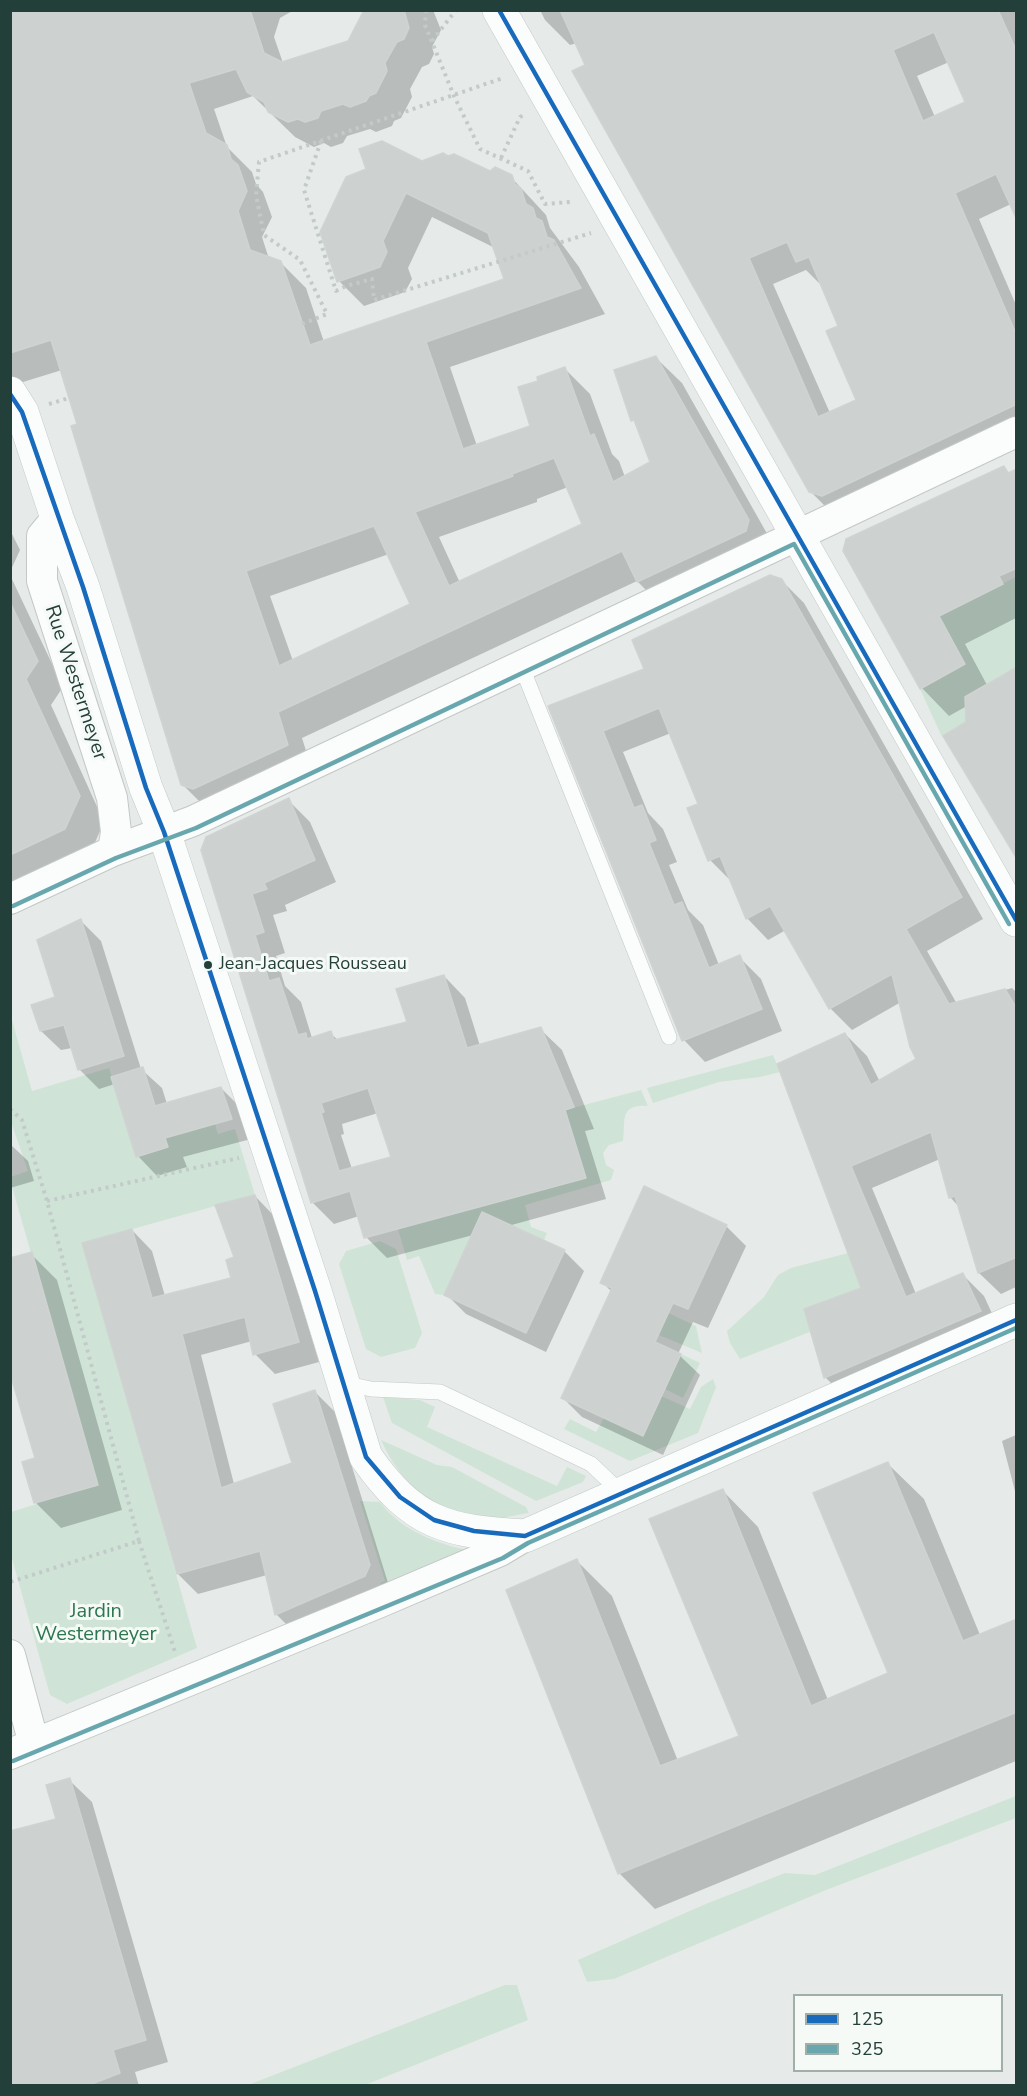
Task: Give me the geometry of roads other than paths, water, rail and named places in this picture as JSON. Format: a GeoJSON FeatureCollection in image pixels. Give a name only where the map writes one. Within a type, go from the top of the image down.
{"type":"FeatureCollection","features":[{"type":"Feature","properties":{"kind":"main road"},"geometry":{"type":"LineString","coordinates":[[499,10],[797,534],[1014,909]]}},
{"type":"Feature","properties":{"kind":"main road","name":"Rue Westermeyer"},"geometry":{"type":"LineString","coordinates":[[10,393],[22,412],[57,518],[83,587],[146,788],[164,831],[366,1457],[383,1481],[405,1502],[427,1518],[449,1527],[478,1534],[525,1536]]}},
{"type":"Feature","properties":{"kind":"main road"},"geometry":{"type":"LineString","coordinates":[[525,1536],[1017,1320]]}},
{"type":"Feature","properties":{"kind":"street"},"geometry":{"type":"LineString","coordinates":[[10,899],[113,851],[193,820],[1017,432]]}},
{"type":"Feature","properties":{"kind":"street","name":"Rue Westermeyer"},"geometry":{"type":"LineString","coordinates":[[57,518],[42,536],[42,581],[112,798],[116,832],[113,851]]}},
{"type":"Feature","properties":{"kind":"street"},"geometry":{"type":"LineString","coordinates":[[10,1655],[22,1749],[500,1551],[525,1536]]}},
{"type":"Feature","properties":{"kind":"lane"},"geometry":{"type":"LineString","coordinates":[[521,665],[669,1037]]}},
{"type":"Feature","properties":{"kind":"lane"},"geometry":{"type":"LineString","coordinates":[[343,1383],[371,1389],[440,1392],[591,1464],[611,1483],[617,1496]]}},
{"type":"Feature","properties":{"kind":"place","name":"Jean-Jacques Rousseau"},"geometry":{"type":"Point","coordinates":[208,965]}},
{"type":"Feature","properties":{"kind":"park label","name":"Jardin Westermeyer"},"geometry":{"type":"Point","coordinates":[96,1624]}}]}
